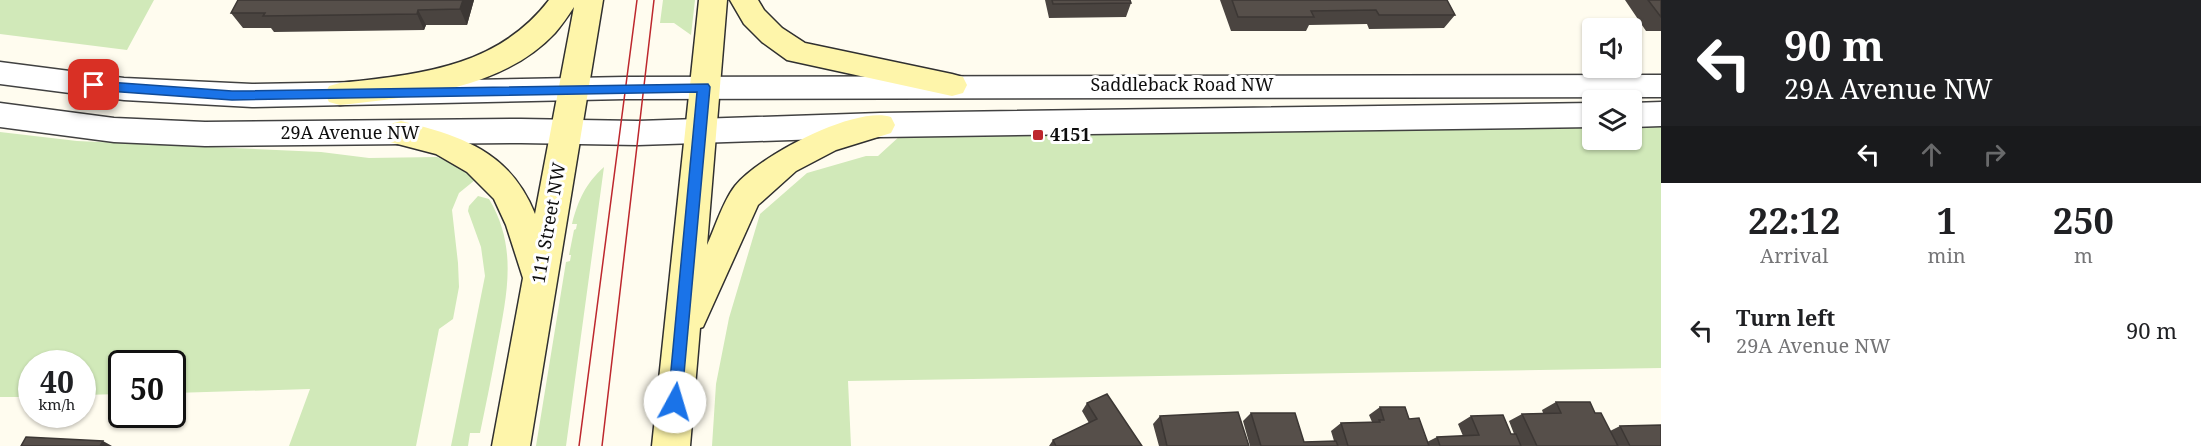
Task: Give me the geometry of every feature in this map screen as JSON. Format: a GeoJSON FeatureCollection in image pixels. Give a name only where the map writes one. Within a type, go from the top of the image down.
{"type":"FeatureCollection","features":[{"type":"Feature","properties":{"kind":"main road"},"geometry":{"type":"LineString","coordinates":[[340,94],[424,83],[488,64],[545,27],[564,0]]}},
{"type":"Feature","properties":{"kind":"main road","name":"111 Street NW"},"geometry":{"type":"LineString","coordinates":[[511,446],[589,0]]}},
{"type":"Feature","properties":{"kind":"main road"},"geometry":{"type":"LineString","coordinates":[[671,446],[713,0]]}},
{"type":"Feature","properties":{"kind":"main road"},"geometry":{"type":"LineString","coordinates":[[744,0],[754,17],[772,35],[797,52],[952,85]]}},
{"type":"Feature","properties":{"kind":"main road"},"geometry":{"type":"LineString","coordinates":[[682,336],[746,196],[785,162],[827,140],[880,125]]}},
{"type":"Feature","properties":{"kind":"main road"},"geometry":{"type":"LineString","coordinates":[[401,133],[453,148],[483,168],[508,193],[517,209],[540,279]]}},
{"type":"Feature","properties":{"kind":"street"},"geometry":{"type":"LineString","coordinates":[[0,73],[59,82],[181,93],[232,95],[704,87]]}},
{"type":"Feature","properties":{"kind":"street","name":"Saddleback Road NW"},"geometry":{"type":"LineString","coordinates":[[704,87],[1661,86]]}},
{"type":"Feature","properties":{"kind":"street"},"geometry":{"type":"LineString","coordinates":[[1642,114],[1661,114]]}},
{"type":"Feature","properties":{"kind":"street","name":"29A Avenue NW"},"geometry":{"type":"LineString","coordinates":[[0,115],[114,130],[205,134],[521,131],[564,134],[700,131]]}},
{"type":"Feature","properties":{"kind":"street","name":"Saddleback Road NW"},"geometry":{"type":"LineString","coordinates":[[700,131],[880,125],[1582,115]]}},
{"type":"Feature","properties":{"kind":"green space"},"geometry":{"type":"Polygon","coordinates":[[[0,0],[154,0],[127,50],[0,34],[0,0]]]}},
{"type":"Feature","properties":{"kind":"green space"},"geometry":{"type":"Polygon","coordinates":[[[663,0],[695,0],[691,35],[674,23],[660,23],[663,0]]]}},
{"type":"Feature","properties":{"kind":"green space"},"geometry":{"type":"Polygon","coordinates":[[[1642,124],[1661,124],[1661,368],[848,381],[851,446],[712,446],[716,384],[729,318],[760,214],[807,173],[866,156],[878,156],[901,135],[1582,125],[1582,150],[1642,150],[1642,124]]]}},
{"type":"Feature","properties":{"kind":"green space"},"geometry":{"type":"Polygon","coordinates":[[[0,132],[77,141],[321,152],[369,158],[437,157],[467,170],[475,180],[459,193],[452,210],[459,287],[453,319],[439,329],[416,446],[289,446],[310,389],[186,393],[186,350],[108,350],[108,394],[96,395],[96,350],[18,350],[18,397],[0,397],[0,132]]]}},
{"type":"Feature","properties":{"kind":"green space"},"geometry":{"type":"Polygon","coordinates":[[[604,167],[566,446],[536,446],[566,262],[570,261],[571,255],[569,255],[577,224],[572,224],[583,192],[604,167]]]}},
{"type":"Feature","properties":{"kind":"green space"},"geometry":{"type":"Polygon","coordinates":[[[478,196],[489,199],[504,235],[508,271],[507,290],[480,433],[470,433],[468,446],[451,446],[485,276],[481,247],[468,211],[469,206],[478,196]]]}},
{"type":"Feature","properties":{"kind":"building"},"geometry":{"type":"Polygon","coordinates":[[[238,0],[463,0],[460,9],[418,10],[417,14],[263,16],[265,13],[231,13],[238,0]]]}},
{"type":"Feature","properties":{"kind":"building"},"geometry":{"type":"Polygon","coordinates":[[[1052,0],[1130,0],[1131,3],[1053,4],[1052,0]]]}},
{"type":"Feature","properties":{"kind":"building"},"geometry":{"type":"Polygon","coordinates":[[[1232,0],[1447,0],[1455,15],[1379,15],[1376,10],[1311,11],[1314,17],[1238,17],[1232,0]]]}},
{"type":"Feature","properties":{"kind":"building"},"geometry":{"type":"Polygon","coordinates":[[[1648,0],[1661,0],[1661,17],[1648,0]]]}},
{"type":"Feature","properties":{"kind":"building"},"geometry":{"type":"Polygon","coordinates":[[[1107,394],[1142,446],[1056,446],[1053,440],[1097,419],[1087,403],[1107,394]]]}},
{"type":"Feature","properties":{"kind":"building"},"geometry":{"type":"Polygon","coordinates":[[[1556,402],[1590,402],[1595,413],[1601,413],[1618,446],[1537,446],[1522,414],[1561,413],[1556,402]]]}},
{"type":"Feature","properties":{"kind":"building"},"geometry":{"type":"Polygon","coordinates":[[[1380,407],[1405,407],[1409,419],[1419,418],[1429,446],[1348,446],[1341,423],[1380,422],[1379,420],[1384,420],[1380,407]]]}},
{"type":"Feature","properties":{"kind":"building"},"geometry":{"type":"Polygon","coordinates":[[[1238,412],[1249,446],[1167,446],[1160,416],[1238,412]]]}},
{"type":"Feature","properties":{"kind":"building"},"geometry":{"type":"Polygon","coordinates":[[[1251,413],[1295,413],[1304,442],[1336,441],[1338,446],[1261,446],[1251,413]]]}},
{"type":"Feature","properties":{"kind":"building"},"geometry":{"type":"Polygon","coordinates":[[[1503,415],[1511,434],[1516,434],[1521,446],[1440,446],[1437,437],[1479,435],[1471,416],[1503,415]]]}},
{"type":"Feature","properties":{"kind":"building"},"geometry":{"type":"Polygon","coordinates":[[[1661,425],[1661,446],[1630,446],[1620,426],[1661,425]]]}},
{"type":"Feature","properties":{"kind":"building"},"geometry":{"type":"Polygon","coordinates":[[[26,437],[103,441],[100,446],[21,446],[26,437]]]}},
{"type":"Feature","properties":{"kind":"tram line"},"geometry":{"type":"LineString","coordinates":[[579,446],[637,0]]}},
{"type":"Feature","properties":{"kind":"tram line"},"geometry":{"type":"LineString","coordinates":[[602,446],[654,0]]}},
{"type":"Feature","properties":{"kind":"place","name":"4151"},"geometry":{"type":"Point","coordinates":[1038,135]}},
{"type":"Feature","properties":{"kind":"route"},"geometry":{"type":"LineString","coordinates":[[94,85],[172,93],[232,95],[704,87],[675,402]]}}]}
